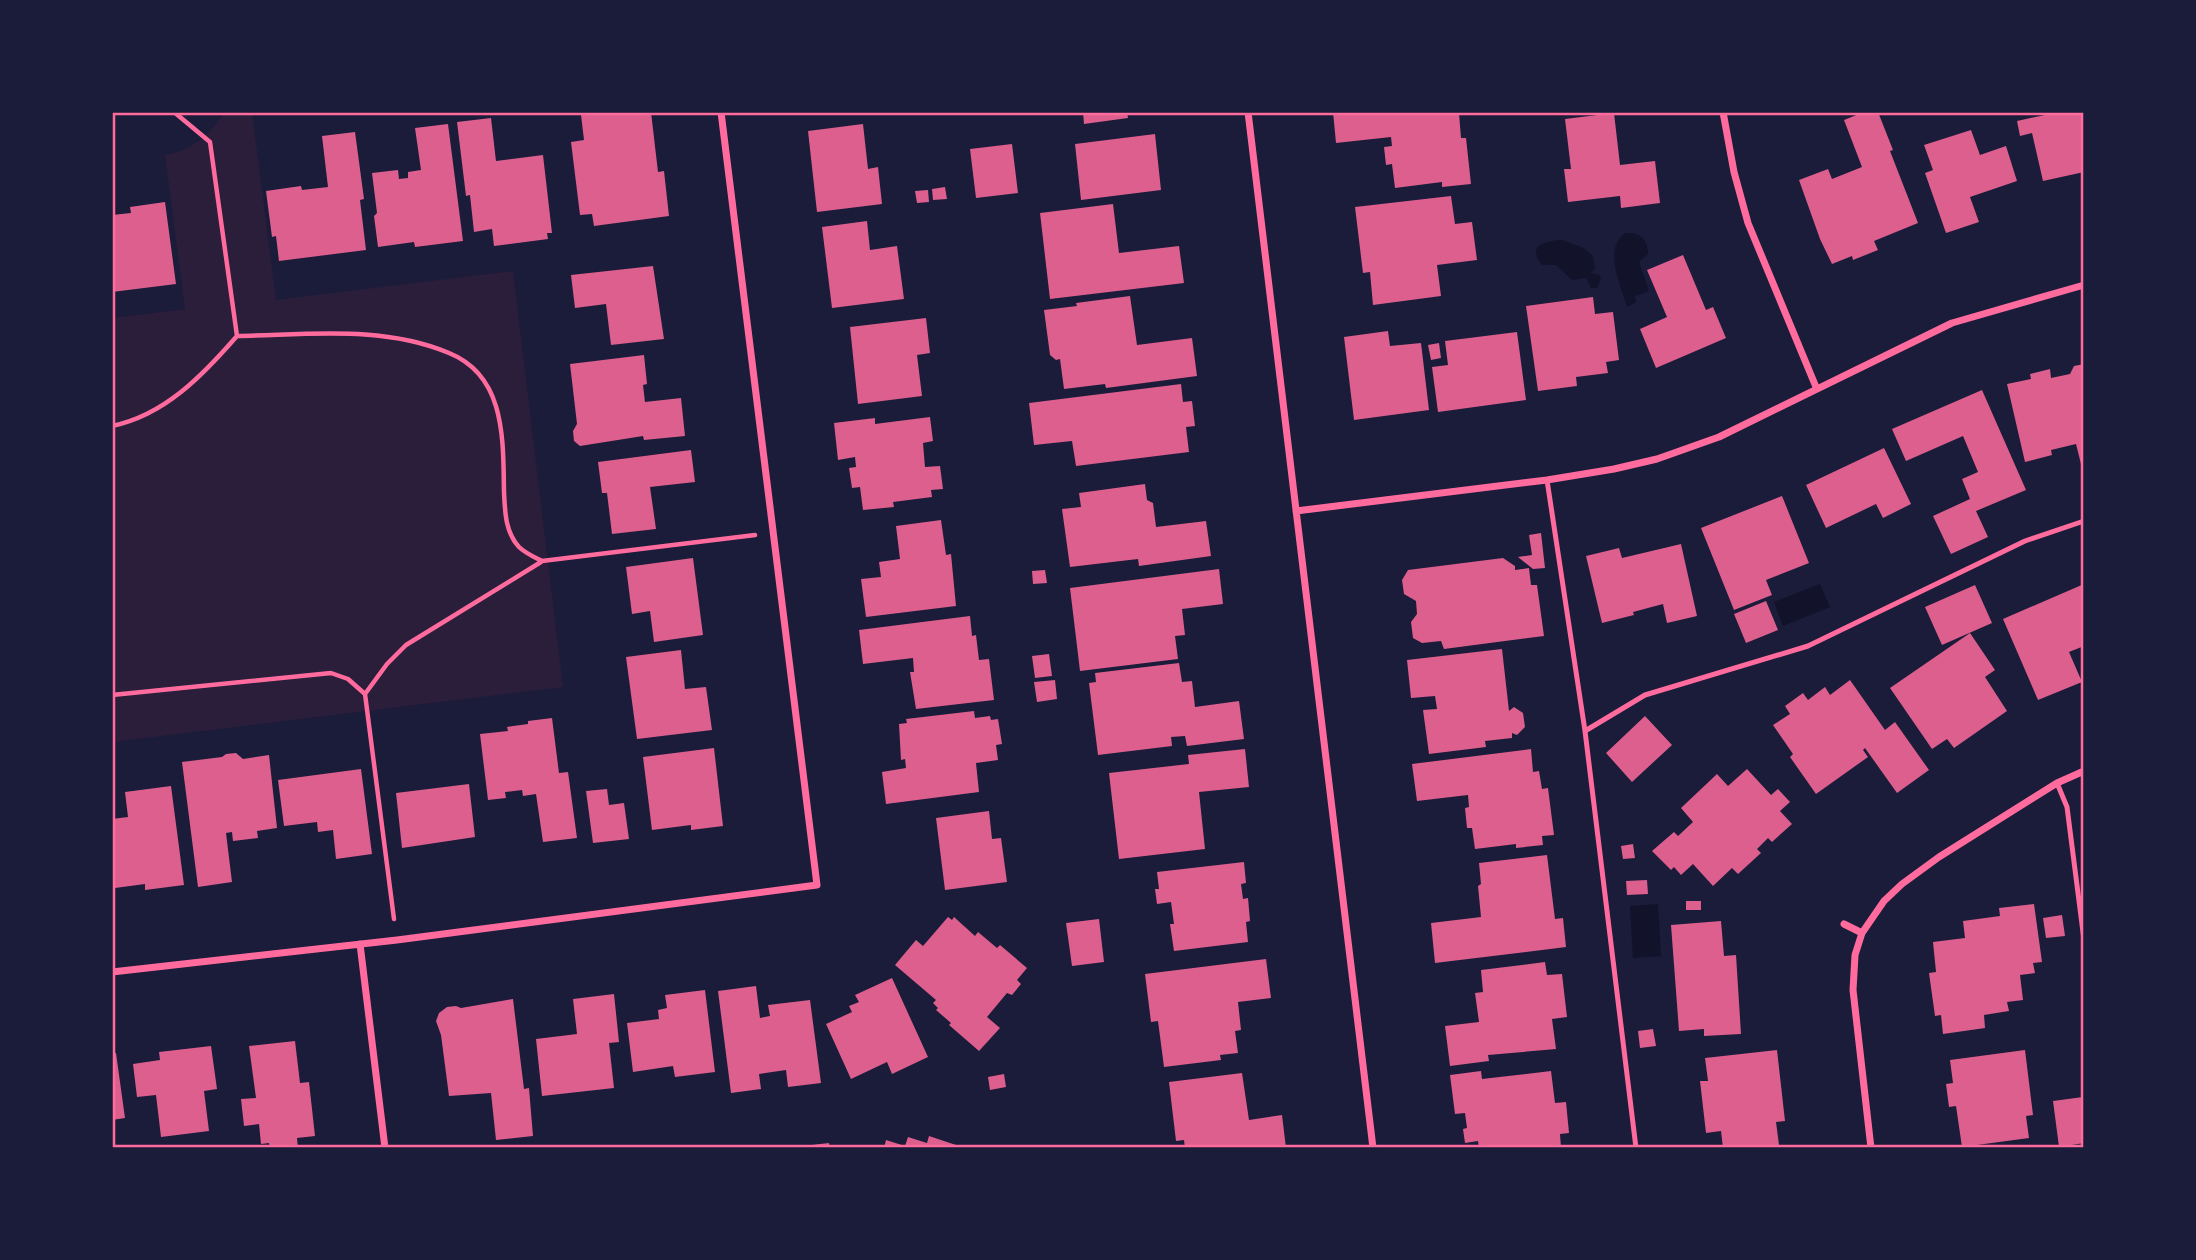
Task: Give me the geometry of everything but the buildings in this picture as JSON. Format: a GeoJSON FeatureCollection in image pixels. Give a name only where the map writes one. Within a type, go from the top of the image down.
{"type":"FeatureCollection","features":[{"type":"Feature","properties":{"kind":"street"},"geometry":{"type":"LineString","coordinates":[[112,972],[397,940],[817,885],[721,112]]}},
{"type":"Feature","properties":{"kind":"street"},"geometry":{"type":"LineString","coordinates":[[1248,112],[1373,1148]]}},
{"type":"Feature","properties":{"kind":"street"},"geometry":{"type":"LineString","coordinates":[[1723,112],[1734,172],[1748,223],[1816,387]]}},
{"type":"Feature","properties":{"kind":"street"},"geometry":{"type":"LineString","coordinates":[[1296,511],[1547,480],[1626,467],[1674,454],[1719,437],[1816,387],[1952,323],[2084,285]]}},
{"type":"Feature","properties":{"kind":"street"},"geometry":{"type":"LineString","coordinates":[[1871,1148],[1853,990],[1855,955],[1862,933],[1884,901],[1902,884],[1977,831],[2057,783],[2084,771]]}},
{"type":"Feature","properties":{"kind":"street"},"geometry":{"type":"LineString","coordinates":[[1844,924],[1862,933]]}},
{"type":"Feature","properties":{"kind":"street"},"geometry":{"type":"LineString","coordinates":[[360,944],[385,1148]]}},
{"type":"Feature","properties":{"kind":"lane"},"geometry":{"type":"LineString","coordinates":[[1547,480],[1585,731],[1636,1148]]}},
{"type":"Feature","properties":{"kind":"lane"},"geometry":{"type":"LineString","coordinates":[[1585,731],[1645,695],[1808,646],[2025,541],[2084,521]]}},
{"type":"Feature","properties":{"kind":"lane"},"geometry":{"type":"LineString","coordinates":[[2057,783],[2067,807],[2084,940]]}},
{"type":"Feature","properties":{"kind":"path"},"geometry":{"type":"LineString","coordinates":[[174,112],[210,142],[237,337]]}},
{"type":"Feature","properties":{"kind":"path"},"geometry":{"type":"LineString","coordinates":[[112,426],[138,418],[173,399],[237,337],[360,333],[447,352],[466,361],[486,382],[498,408],[505,511],[509,529],[519,547],[542,561]]}},
{"type":"Feature","properties":{"kind":"path"},"geometry":{"type":"LineString","coordinates":[[365,694],[387,664],[406,645],[542,561],[773,533]]}},
{"type":"Feature","properties":{"kind":"path"},"geometry":{"type":"LineString","coordinates":[[112,695],[331,673],[348,679],[365,694],[397,940]]}},
{"type":"Feature","properties":{"kind":"shaded area"},"geometry":{"type":"Polygon","coordinates":[[[225,112],[252,112],[276,300],[513,271],[563,687],[112,742],[112,318],[185,309],[165,155],[175,153],[200,140],[225,112]]]}},
{"type":"Feature","properties":{"kind":"shaded area"},"geometry":{"type":"Polygon","coordinates":[[[1626,233],[1639,235],[1647,244],[1648,254],[1640,261],[1640,265],[1649,291],[1635,296],[1636,302],[1627,307],[1614,257],[1619,240],[1626,233]]]}},
{"type":"Feature","properties":{"kind":"shaded area"},"geometry":{"type":"Polygon","coordinates":[[[1562,240],[1584,248],[1593,256],[1595,269],[1590,273],[1599,275],[1601,279],[1597,288],[1591,288],[1586,278],[1572,280],[1556,265],[1542,265],[1536,253],[1540,245],[1562,240]]]}},
{"type":"Feature","properties":{"kind":"shaded area"},"geometry":{"type":"Polygon","coordinates":[[[1820,584],[1830,607],[1783,626],[1774,602],[1820,584]]]}},
{"type":"Feature","properties":{"kind":"shaded area"},"geometry":{"type":"Polygon","coordinates":[[[1658,904],[1661,956],[1633,958],[1630,906],[1658,904]]]}}]}
